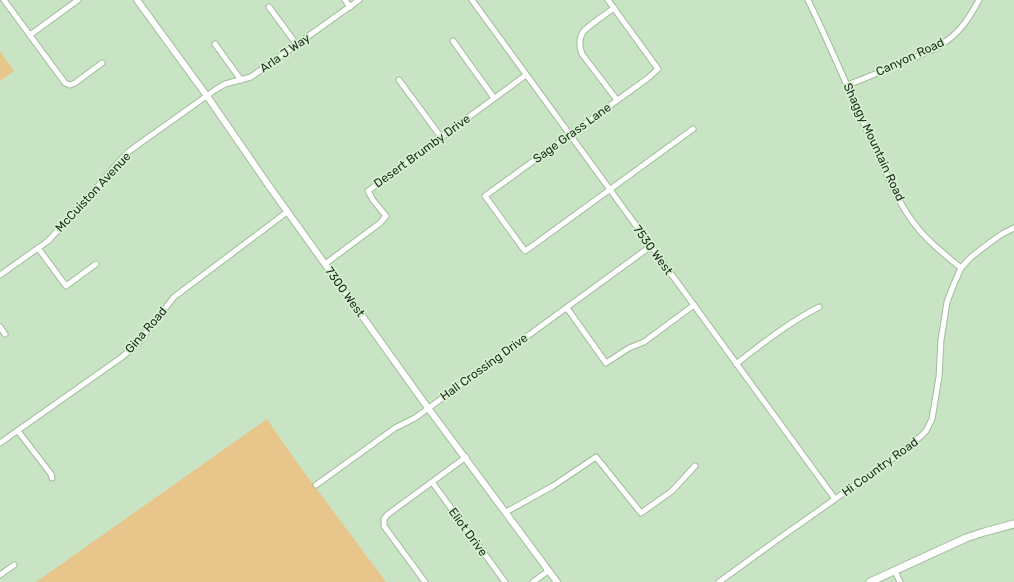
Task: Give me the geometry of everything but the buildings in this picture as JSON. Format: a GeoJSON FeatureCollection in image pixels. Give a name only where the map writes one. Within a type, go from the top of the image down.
{"type":"FeatureCollection","features":[{"type":"Feature","properties":{"kind":"main road"},"geometry":{"type":"LineString","coordinates":[[870,582],[966,538],[1014,524]]}},
{"type":"Feature","properties":{"kind":"street"},"geometry":{"type":"LineString","coordinates":[[4,0],[68,85],[75,83],[102,63]]}},
{"type":"Feature","properties":{"kind":"street"},"geometry":{"type":"LineString","coordinates":[[30,35],[78,0]]}},
{"type":"Feature","properties":{"kind":"street","name":"7300 West"},"geometry":{"type":"LineString","coordinates":[[137,0],[428,408],[466,457],[557,582]]}},
{"type":"Feature","properties":{"kind":"street"},"geometry":{"type":"LineString","coordinates":[[345,0],[350,7]]}},
{"type":"Feature","properties":{"kind":"street","name":"Arla J Way"},"geometry":{"type":"LineString","coordinates":[[206,96],[225,84],[250,78],[359,0]]}},
{"type":"Feature","properties":{"kind":"street","name":"7530 West"},"geometry":{"type":"LineString","coordinates":[[472,0],[835,499]]}},
{"type":"Feature","properties":{"kind":"street"},"geometry":{"type":"LineString","coordinates":[[608,0],[614,8],[584,31],[580,39],[580,50],[617,100]]}},
{"type":"Feature","properties":{"kind":"street","name":"Shaggy Mountain Road"},"geometry":{"type":"LineString","coordinates":[[808,0],[866,129],[907,212],[916,226],[927,238],[961,268]]}},
{"type":"Feature","properties":{"kind":"street","name":"Canyon Road"},"geometry":{"type":"LineString","coordinates":[[847,86],[937,47],[963,26],[979,0]]}},
{"type":"Feature","properties":{"kind":"street"},"geometry":{"type":"LineString","coordinates":[[269,7],[297,45]]}},
{"type":"Feature","properties":{"kind":"street","name":"Sage Grass Lane"},"geometry":{"type":"LineString","coordinates":[[610,190],[525,251],[485,196],[648,78],[658,69],[614,8]]}},
{"type":"Feature","properties":{"kind":"street"},"geometry":{"type":"LineString","coordinates":[[453,41],[494,98]]}},
{"type":"Feature","properties":{"kind":"street"},"geometry":{"type":"LineString","coordinates":[[215,44],[241,80]]}},
{"type":"Feature","properties":{"kind":"street","name":"Desert Brumby Drive"},"geometry":{"type":"LineString","coordinates":[[325,264],[380,223],[386,216],[372,200],[368,191],[526,75]]}},
{"type":"Feature","properties":{"kind":"street"},"geometry":{"type":"LineString","coordinates":[[399,80],[441,137]]}},
{"type":"Feature","properties":{"kind":"street","name":"McCuiston Avenue"},"geometry":{"type":"LineString","coordinates":[[1,273],[48,241],[92,194],[127,153],[206,96]]}},
{"type":"Feature","properties":{"kind":"street"},"geometry":{"type":"LineString","coordinates":[[610,190],[693,129]]}},
{"type":"Feature","properties":{"kind":"street","name":"Gina Road"},"geometry":{"type":"LineString","coordinates":[[0,443],[122,357],[138,343],[174,297],[287,212]]}},
{"type":"Feature","properties":{"kind":"street","name":"Hi Country Road"},"geometry":{"type":"LineString","coordinates":[[719,582],[896,456],[926,431],[932,419],[939,377],[941,340],[947,302],[954,284],[961,268],[971,257],[1002,234],[1014,228]]}},
{"type":"Feature","properties":{"kind":"street","name":"Hall Crossing Drive"},"geometry":{"type":"LineString","coordinates":[[316,485],[395,428],[412,420],[651,246]]}},
{"type":"Feature","properties":{"kind":"street"},"geometry":{"type":"LineString","coordinates":[[38,248],[66,286],[96,264]]}},
{"type":"Feature","properties":{"kind":"street"},"geometry":{"type":"LineString","coordinates":[[567,308],[606,363],[629,348],[644,342],[694,306]]}},
{"type":"Feature","properties":{"kind":"street"},"geometry":{"type":"LineString","coordinates":[[736,364],[786,326],[819,308]]}},
{"type":"Feature","properties":{"kind":"street"},"geometry":{"type":"LineString","coordinates":[[0,327],[5,334]]}},
{"type":"Feature","properties":{"kind":"street"},"geometry":{"type":"LineString","coordinates":[[18,431],[51,474],[52,478]]}},
{"type":"Feature","properties":{"kind":"street"},"geometry":{"type":"LineString","coordinates":[[506,512],[553,486],[596,456],[641,513],[672,491],[695,466]]}},
{"type":"Feature","properties":{"kind":"street"},"geometry":{"type":"LineString","coordinates":[[425,582],[384,526],[384,519],[387,515],[466,457]]}},
{"type":"Feature","properties":{"kind":"street","name":"Eliot Drive"},"geometry":{"type":"LineString","coordinates":[[432,482],[504,582]]}},
{"type":"Feature","properties":{"kind":"street"},"geometry":{"type":"LineString","coordinates":[[0,567],[2,574],[14,565]]}},
{"type":"Feature","properties":{"kind":"street"},"geometry":{"type":"LineString","coordinates":[[895,570],[900,582]]}},
{"type":"Feature","properties":{"kind":"street"},"geometry":{"type":"LineString","coordinates":[[533,582],[548,571]]}},
{"type":"Feature","properties":{"kind":"shaded area"},"geometry":{"type":"Polygon","coordinates":[[[0,51],[14,71],[0,81],[0,51]]]}},
{"type":"Feature","properties":{"kind":"shaded area"},"geometry":{"type":"Polygon","coordinates":[[[267,419],[295,460],[386,582],[36,582],[267,419]]]}}]}
